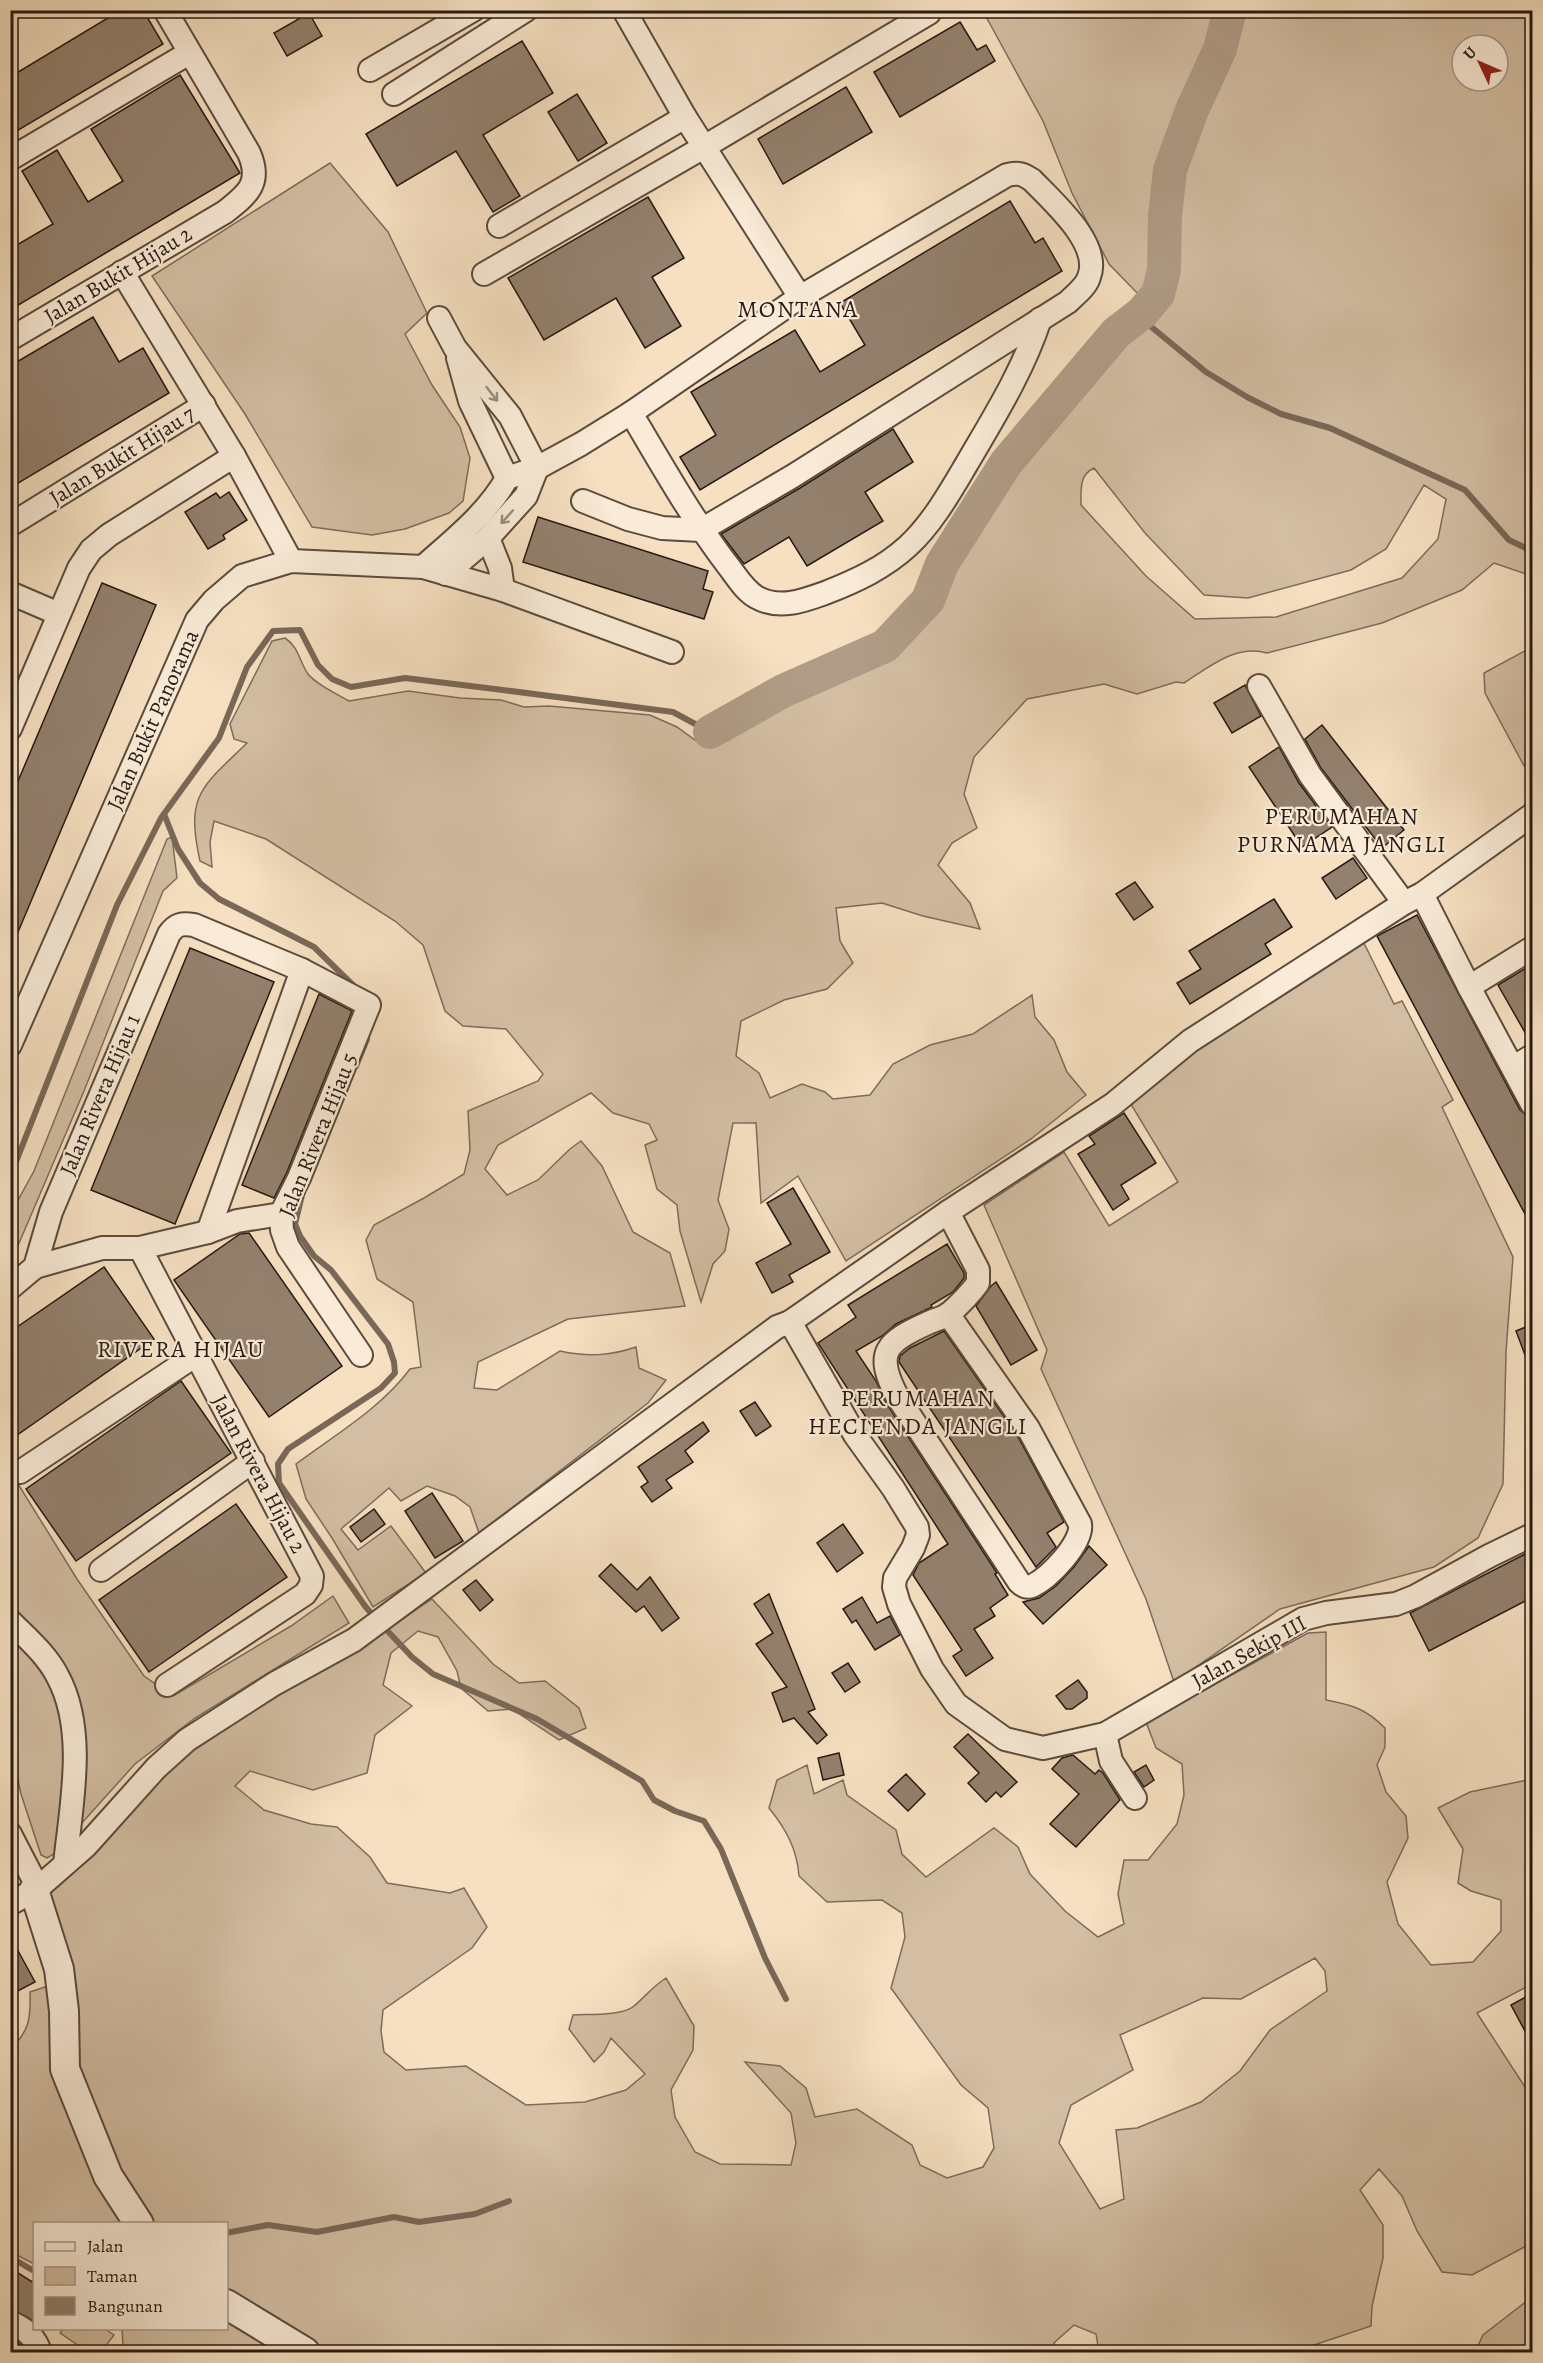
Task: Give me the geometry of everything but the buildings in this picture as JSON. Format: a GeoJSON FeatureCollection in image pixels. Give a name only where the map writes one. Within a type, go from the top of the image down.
{"type":"FeatureCollection","features":[{"type":"Feature","properties":{"kind":"street"},"geometry":{"type":"LineString","coordinates":[[10,159],[189,53],[165,10]]}},
{"type":"Feature","properties":{"kind":"street"},"geometry":{"type":"LineString","coordinates":[[370,70],[473,10]]}},
{"type":"Feature","properties":{"kind":"street"},"geometry":{"type":"LineString","coordinates":[[394,94],[526,10]]}},
{"type":"Feature","properties":{"kind":"street"},"geometry":{"type":"LineString","coordinates":[[624,10],[685,117],[800,297]]}},
{"type":"Feature","properties":{"kind":"street"},"geometry":{"type":"LineString","coordinates":[[484,274],[929,13]]}},
{"type":"Feature","properties":{"kind":"street","name":"Jalan Bukit Hijau 2"},"geometry":{"type":"LineString","coordinates":[[10,339],[225,212],[243,198],[253,183],[256,168],[249,153],[189,53]]}},
{"type":"Feature","properties":{"kind":"street"},"geometry":{"type":"LineString","coordinates":[[499,226],[685,117]]}},
{"type":"Feature","properties":{"kind":"street"},"geometry":{"type":"LineString","coordinates":[[423,567],[473,523],[499,493],[507,478],[537,468],[630,413],[800,297],[1007,175],[1024,174],[1032,180],[1070,221],[1086,243],[1091,255],[1092,266],[1089,279],[1068,302],[793,476],[701,530],[662,528],[628,519],[583,501]]}},
{"type":"Feature","properties":{"kind":"street"},"geometry":{"type":"LineString","coordinates":[[122,272],[234,456],[291,561]]}},
{"type":"Feature","properties":{"kind":"street"},"geometry":{"type":"LineString","coordinates":[[439,318],[455,348],[510,416],[537,468],[526,496],[488,538],[446,574]]}},
{"type":"Feature","properties":{"kind":"street"},"geometry":{"type":"LineString","coordinates":[[630,413],[701,530],[753,596],[779,604],[801,602],[843,586],[889,563],[910,544],[949,492],[1017,376],[1040,319]]}},
{"type":"Feature","properties":{"kind":"street"},"geometry":{"type":"LineString","coordinates":[[455,348],[470,401],[507,478]]}},
{"type":"Feature","properties":{"kind":"street","name":"Jalan Bukit Hijau 7"},"geometry":{"type":"LineString","coordinates":[[10,525],[204,405]]}},
{"type":"Feature","properties":{"kind":"street"},"geometry":{"type":"LineString","coordinates":[[10,729],[79,568],[92,550],[109,535],[234,456]]}},
{"type":"Feature","properties":{"kind":"street"},"geometry":{"type":"LineString","coordinates":[[488,538],[500,568],[503,590]]}},
{"type":"Feature","properties":{"kind":"street","name":"Jalan Bukit Panorama"},"geometry":{"type":"LineString","coordinates":[[10,1045],[197,620],[214,600],[242,576],[291,561],[423,567],[503,590],[672,652]]}},
{"type":"Feature","properties":{"kind":"street"},"geometry":{"type":"LineString","coordinates":[[10,593],[59,614]]}},
{"type":"Feature","properties":{"kind":"street"},"geometry":{"type":"LineString","coordinates":[[1259,686],[1310,775],[1413,898],[1468,987],[1523,1061],[1533,1104]]}},
{"type":"Feature","properties":{"kind":"street"},"geometry":{"type":"LineString","coordinates":[[28,1894],[86,1846],[156,1768],[187,1740],[274,1684],[354,1640],[777,1328],[790,1322],[948,1212],[1112,1105],[1190,1041],[1413,898],[1533,815]]}},
{"type":"Feature","properties":{"kind":"street","name":"Jalan Rivera Hijau 5"},"geometry":{"type":"LineString","coordinates":[[175,926],[183,923],[194,925],[302,970],[369,1005],[299,1178],[281,1214],[282,1230],[288,1247],[361,1355]]}},
{"type":"Feature","properties":{"kind":"street","name":"Jalan Rivera Hijau 1"},"geometry":{"type":"LineString","coordinates":[[35,1267],[51,1212],[169,934],[175,926]]}},
{"type":"Feature","properties":{"kind":"street"},"geometry":{"type":"LineString","coordinates":[[1468,987],[1533,948]]}},
{"type":"Feature","properties":{"kind":"street"},"geometry":{"type":"LineString","coordinates":[[208,1232],[302,970]]}},
{"type":"Feature","properties":{"kind":"street"},"geometry":{"type":"LineString","coordinates":[[948,1212],[978,1270],[978,1283],[948,1314],[905,1333],[892,1345],[884,1357],[889,1381],[1018,1582],[1024,1586],[1031,1586],[1071,1551],[1081,1532],[1080,1524],[1028,1428],[948,1314]]}},
{"type":"Feature","properties":{"kind":"street"},"geometry":{"type":"LineString","coordinates":[[10,1288],[35,1267],[102,1248],[140,1248],[208,1232],[237,1221],[281,1214]]}},
{"type":"Feature","properties":{"kind":"street","name":"Jalan Rivera Hijau 2"},"geometry":{"type":"LineString","coordinates":[[140,1248],[254,1461],[312,1576],[311,1586],[304,1594],[167,1685]]}},
{"type":"Feature","properties":{"kind":"street","name":"Jalan Sekip III"},"geometry":{"type":"LineString","coordinates":[[790,1322],[855,1435],[916,1527],[918,1534],[913,1548],[895,1578],[894,1587],[898,1604],[932,1670],[956,1704],[1005,1739],[1043,1748],[1105,1734],[1303,1619],[1326,1613],[1396,1604],[1416,1596],[1533,1535]]}},
{"type":"Feature","properties":{"kind":"street"},"geometry":{"type":"LineString","coordinates":[[20,1472],[196,1355]]}},
{"type":"Feature","properties":{"kind":"street"},"geometry":{"type":"LineString","coordinates":[[101,1570],[254,1461]]}},
{"type":"Feature","properties":{"kind":"street"},"geometry":{"type":"LineString","coordinates":[[10,1621],[48,1661],[59,1678],[70,1706],[75,1740],[65,1864]]}},
{"type":"Feature","properties":{"kind":"street"},"geometry":{"type":"LineString","coordinates":[[1105,1734],[1111,1761],[1134,1798]]}},
{"type":"Feature","properties":{"kind":"street"},"geometry":{"type":"LineString","coordinates":[[10,1834],[28,1894],[59,1969],[64,2011],[65,2069],[108,2176],[138,2222]]}},
{"type":"Feature","properties":{"kind":"street"},"geometry":{"type":"LineString","coordinates":[[228,2305],[305,2352]]}},
{"type":"Feature","properties":{"kind":"street"},"geometry":{"type":"LineString","coordinates":[[10,2322],[30,2334],[39,2352]]}},
{"type":"Feature","properties":{"kind":"green space"},"geometry":{"type":"Polygon","coordinates":[[[986,11],[1532,11],[1532,576],[1494,563],[1462,590],[1382,623],[1267,653],[1256,651],[1234,654],[1213,664],[1184,683],[1176,682],[1137,694],[1104,684],[1027,699],[974,757],[964,794],[977,828],[952,843],[938,865],[970,903],[980,929],[923,916],[882,903],[836,908],[840,941],[853,963],[827,989],[784,1000],[741,1021],[736,1056],[759,1073],[770,1098],[802,1084],[825,1092],[833,1099],[870,1095],[893,1064],[930,1045],[973,1034],[1032,995],[1035,1017],[1054,1040],[1067,1072],[1086,1095],[1031,1139],[846,1261],[798,1176],[761,1203],[756,1123],[733,1123],[718,1200],[729,1229],[725,1251],[713,1264],[701,1302],[680,1231],[677,1205],[657,1189],[645,1145],[657,1140],[649,1124],[613,1113],[591,1093],[498,1145],[485,1169],[507,1195],[538,1180],[581,1141],[602,1166],[633,1232],[670,1253],[685,1306],[568,1319],[478,1362],[474,1388],[497,1390],[560,1351],[598,1355],[636,1347],[639,1368],[666,1380],[648,1403],[479,1533],[470,1507],[455,1496],[427,1486],[401,1501],[389,1488],[341,1529],[358,1550],[391,1526],[426,1573],[373,1607],[306,1499],[296,1464],[371,1409],[410,1369],[421,1367],[413,1302],[377,1279],[366,1240],[374,1225],[464,1174],[470,1150],[468,1111],[538,1081],[543,1074],[506,1029],[463,1026],[445,1011],[423,945],[395,921],[266,839],[214,821],[210,842],[212,867],[200,861],[195,820],[196,806],[201,793],[208,782],[247,743],[234,739],[230,724],[272,641],[285,638],[293,646],[312,678],[349,701],[408,691],[460,698],[501,700],[524,707],[549,706],[650,715],[677,727],[695,740],[712,742],[734,732],[755,712],[831,682],[860,674],[890,654],[913,630],[943,590],[947,575],[965,542],[1055,420],[1099,368],[1144,300],[1109,264],[1072,193],[1043,121],[984,13],[986,11]],[[1094,468],[1089,471],[1083,479],[1081,505],[1146,576],[1195,619],[1276,617],[1402,578],[1438,539],[1446,499],[1424,485],[1386,549],[1351,570],[1248,598],[1204,595],[1145,533],[1094,468]]]}},
{"type":"Feature","properties":{"kind":"green space"},"geometry":{"type":"Polygon","coordinates":[[[330,163],[388,232],[427,313],[405,334],[432,385],[460,427],[470,458],[463,501],[449,513],[405,529],[372,535],[312,527],[245,414],[152,276],[330,163]]]}},
{"type":"Feature","properties":{"kind":"green space"},"geometry":{"type":"Polygon","coordinates":[[[1532,647],[1532,776],[1523,764],[1485,693],[1484,673],[1532,647]]]}},
{"type":"Feature","properties":{"kind":"green space"},"geometry":{"type":"Polygon","coordinates":[[[172,837],[177,878],[163,891],[84,1091],[11,1262],[11,1213],[34,1171],[167,839],[172,837]]]}},
{"type":"Feature","properties":{"kind":"green space"},"geometry":{"type":"Polygon","coordinates":[[[1359,933],[1394,1004],[1402,1001],[1453,1100],[1442,1107],[1513,1257],[1506,1352],[1503,1484],[1478,1538],[1434,1567],[1280,1609],[1174,1682],[1146,1599],[1041,1369],[1047,1350],[984,1205],[1064,1152],[1109,1226],[1178,1182],[1129,1101],[1211,1036],[1359,933]]]}},
{"type":"Feature","properties":{"kind":"green space"},"geometry":{"type":"Polygon","coordinates":[[[10,1471],[77,1579],[144,1676],[173,1696],[291,1626],[333,1596],[349,1623],[195,1718],[135,1764],[54,1854],[47,1858],[41,1855],[21,1794],[11,1748],[10,1471]]]}},
{"type":"Feature","properties":{"kind":"green space"},"geometry":{"type":"Polygon","coordinates":[[[432,1599],[493,1664],[519,1683],[545,1681],[579,1708],[586,1728],[559,1740],[512,1709],[488,1711],[461,1688],[457,1671],[438,1637],[418,1631],[391,1653],[383,1685],[412,1706],[375,1735],[367,1773],[313,1790],[250,1771],[235,1786],[264,1810],[311,1824],[337,1827],[370,1857],[387,1883],[450,1893],[464,1888],[487,1927],[472,1948],[383,2010],[381,2031],[384,2052],[406,2070],[466,2066],[526,2105],[585,2102],[626,2090],[645,2074],[611,2038],[604,2052],[594,2062],[569,2029],[573,2015],[614,2013],[629,2009],[666,1978],[694,2026],[693,2050],[671,2090],[675,2117],[695,2152],[720,2164],[791,2165],[796,2143],[791,2113],[745,2062],[780,2066],[806,2088],[815,2117],[857,2109],[912,2145],[920,2165],[947,2178],[983,2167],[994,2148],[988,2108],[961,2085],[891,1988],[905,1937],[902,1913],[882,1900],[827,1902],[799,1876],[790,1840],[769,1808],[777,1780],[807,1765],[814,1794],[843,1780],[847,1795],[896,1830],[902,1854],[926,1877],[994,1828],[1018,1847],[1030,1874],[1065,1911],[1098,1937],[1124,1924],[1118,1894],[1124,1860],[1148,1860],[1177,1824],[1184,1795],[1182,1764],[1156,1748],[1146,1722],[1308,1633],[1326,1632],[1326,1700],[1358,1709],[1372,1716],[1385,1728],[1385,1747],[1377,1765],[1386,1792],[1406,1816],[1408,1838],[1387,1882],[1398,1924],[1431,1965],[1473,1962],[1501,1931],[1501,1900],[1471,1891],[1458,1883],[1463,1849],[1438,1808],[1470,1792],[1532,1779],[1532,1984],[1477,2013],[1532,2098],[1532,2243],[1472,2275],[1442,2272],[1417,2231],[1402,2196],[1379,2169],[1360,2190],[1383,2225],[1383,2258],[1372,2306],[1371,2326],[1293,2352],[1099,2352],[1096,2334],[1074,2325],[1055,2342],[1049,2352],[117,2352],[123,2345],[122,2330],[228,2330],[228,2222],[33,2222],[33,2263],[11,2252],[10,2050],[28,2024],[30,1992],[54,1984],[31,1897],[191,1748],[384,1631],[432,1599]],[[1315,1958],[1241,1999],[1203,1998],[1120,2035],[1133,2070],[1071,2105],[1059,2143],[1100,2209],[1124,2199],[1116,2130],[1137,2128],[1201,2102],[1240,2071],[1270,2030],[1327,1991],[1325,1971],[1315,1958]]]}},
{"type":"Feature","properties":{"kind":"green space"},"geometry":{"type":"Polygon","coordinates":[[[1532,2297],[1532,2352],[1475,2352],[1483,2335],[1532,2297]]]}},
{"type":"Feature","properties":{"kind":"green space"},"geometry":{"type":"Polygon","coordinates":[[[62,2330],[106,2330],[114,2335],[101,2352],[88,2352],[60,2333],[62,2330]]]}},
{"type":"Feature","properties":{"kind":"waterway"},"geometry":{"type":"LineString","coordinates":[[710,732],[783,691],[885,646],[928,600],[942,564],[1006,463],[1116,333],[1142,313],[1158,294],[1164,270],[1165,216],[1170,170],[1192,110],[1220,49],[1230,10]]}},
{"type":"Feature","properties":{"kind":"waterway"},"geometry":{"type":"LineString","coordinates":[[1142,313],[1149,325],[1206,372],[1247,397],[1281,414],[1330,428],[1465,490],[1509,540],[1532,551]]}},
{"type":"Feature","properties":{"kind":"waterway"},"geometry":{"type":"LineString","coordinates":[[10,1177],[117,905],[161,818],[219,738],[247,667],[273,631],[300,630],[318,665],[332,679],[351,687],[405,678],[503,690],[673,712],[710,732]]}},
{"type":"Feature","properties":{"kind":"waterway"},"geometry":{"type":"LineString","coordinates":[[164,814],[178,849],[200,883],[219,899],[314,947],[357,989]]}},
{"type":"Feature","properties":{"kind":"waterway"},"geometry":{"type":"LineString","coordinates":[[356,1066],[367,1039]]}},
{"type":"Feature","properties":{"kind":"waterway"},"geometry":{"type":"LineString","coordinates":[[303,1191],[295,1224],[300,1236],[314,1256],[331,1270],[388,1344],[395,1373],[381,1388],[288,1449],[278,1464],[279,1483],[375,1618]]}},
{"type":"Feature","properties":{"kind":"waterway"},"geometry":{"type":"LineString","coordinates":[[382,1625],[412,1657],[433,1674],[537,1719],[642,1781],[654,1800],[675,1811],[704,1821],[721,1849],[765,1958],[786,1999]]}},
{"type":"Feature","properties":{"kind":"waterway"},"geometry":{"type":"LineString","coordinates":[[228,2233],[268,2225],[317,2232],[394,2217],[419,2222],[475,2214],[509,2201]]}},
{"type":"Feature","properties":{"kind":"waterway"},"geometry":{"type":"LineString","coordinates":[[10,2257],[33,2270]]}},
{"type":"Feature","properties":{"kind":"district","name":"MONTANA"},"geometry":{"type":"Point","coordinates":[798,309]}},
{"type":"Feature","properties":{"kind":"district","name":"PERUMAHAN PURNAMA JANGLI"},"geometry":{"type":"Point","coordinates":[1342,830]}},
{"type":"Feature","properties":{"kind":"district","name":"RIVERA HIJAU"},"geometry":{"type":"Point","coordinates":[181,1349]}},
{"type":"Feature","properties":{"kind":"district","name":"PERUMAHAN HECIENDA JANGLI"},"geometry":{"type":"Point","coordinates":[918,1412]}}]}
